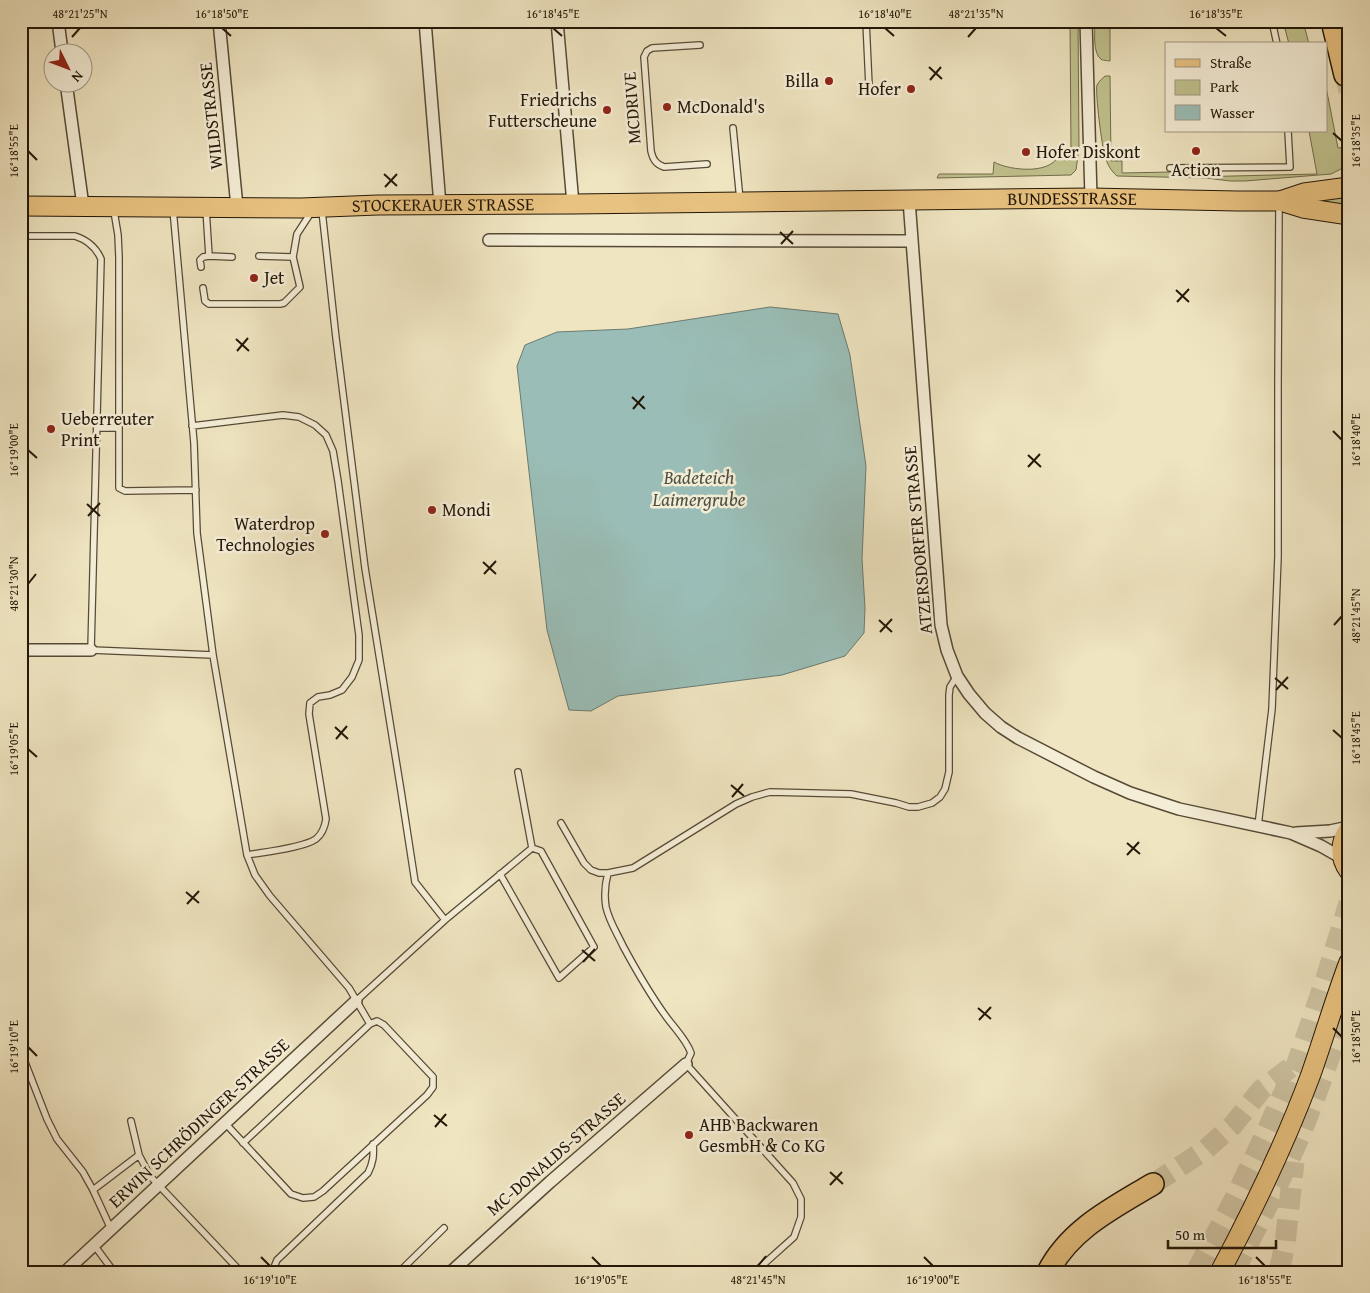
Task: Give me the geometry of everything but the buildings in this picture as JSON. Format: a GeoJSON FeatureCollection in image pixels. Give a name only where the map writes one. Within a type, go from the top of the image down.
{"type":"FeatureCollection","features":[{"type":"Feature","properties":{"kind":"highway"},"geometry":{"type":"LineString","coordinates":[[1332,21],[1345,75]]}},
{"type":"Feature","properties":{"kind":"highway"},"geometry":{"type":"LineString","coordinates":[[1048,1272],[1062,1249],[1083,1228],[1153,1184]]}},
{"type":"Feature","properties":{"kind":"main road"},"geometry":{"type":"LineString","coordinates":[[1280,201],[1304,193],[1349,188]]}},
{"type":"Feature","properties":{"kind":"main road","name":"BUNDESSTRASSE"},"geometry":{"type":"LineString","coordinates":[[865,201],[1091,198],[1280,201]]}},
{"type":"Feature","properties":{"kind":"main road","name":"STOCKERAUER STRASSE"},"geometry":{"type":"LineString","coordinates":[[21,206],[318,207],[865,201]]}},
{"type":"Feature","properties":{"kind":"main road"},"geometry":{"type":"LineString","coordinates":[[1280,201],[1303,208],[1349,215]]}},
{"type":"Feature","properties":{"kind":"main road"},"geometry":{"type":"LineString","coordinates":[[1346,864],[1342,842],[1349,828]]}},
{"type":"Feature","properties":{"kind":"main road"},"geometry":{"type":"LineString","coordinates":[[1220,1272],[1242,1232],[1288,1132],[1310,1076],[1348,963],[1349,954]]}},
{"type":"Feature","properties":{"kind":"street"},"geometry":{"type":"LineString","coordinates":[[58,21],[61,42]]}},
{"type":"Feature","properties":{"kind":"street","name":"WILDSTRASSE"},"geometry":{"type":"LineString","coordinates":[[220,21],[237,207]]}},
{"type":"Feature","properties":{"kind":"street"},"geometry":{"type":"LineString","coordinates":[[425,21],[440,205]]}},
{"type":"Feature","properties":{"kind":"street"},"geometry":{"type":"LineString","coordinates":[[557,21],[573,204]]}},
{"type":"Feature","properties":{"kind":"street"},"geometry":{"type":"LineString","coordinates":[[1086,21],[1091,198]]}},
{"type":"Feature","properties":{"kind":"street"},"geometry":{"type":"LineString","coordinates":[[67,92],[83,206]]}},
{"type":"Feature","properties":{"kind":"street","name":"ATZERSDORFER STRASSE"},"geometry":{"type":"LineString","coordinates":[[909,200],[941,625],[956,676],[985,713],[1001,727],[1032,746],[1094,777],[1130,793],[1162,804],[1195,813],[1292,833],[1321,846],[1346,864]]}},
{"type":"Feature","properties":{"kind":"street"},"geometry":{"type":"LineString","coordinates":[[488,240],[912,241]]}},
{"type":"Feature","properties":{"kind":"street"},"geometry":{"type":"LineString","coordinates":[[21,650],[91,650]]}},
{"type":"Feature","properties":{"kind":"street","name":"ATZERSDORFER STRASSE"},"geometry":{"type":"LineString","coordinates":[[1292,833],[1349,828]]}},
{"type":"Feature","properties":{"kind":"street","name":"ERWIN SCHRÖDINGER-STRASSE"},"geometry":{"type":"LineString","coordinates":[[65,1272],[356,1000]]}},
{"type":"Feature","properties":{"kind":"street","name":"MC-DONALDS-STRASSE"},"geometry":{"type":"LineString","coordinates":[[451,1272],[550,1182],[686,1064]]}},
{"type":"Feature","properties":{"kind":"lane"},"geometry":{"type":"LineString","coordinates":[[866,21],[869,86]]}},
{"type":"Feature","properties":{"kind":"lane"},"geometry":{"type":"LineString","coordinates":[[1272,21],[1277,42]]}},
{"type":"Feature","properties":{"kind":"lane","name":"MCDRIVE"},"geometry":{"type":"LineString","coordinates":[[700,45],[652,48],[647,51],[644,57],[653,159],[664,168],[707,164]]}},
{"type":"Feature","properties":{"kind":"lane"},"geometry":{"type":"LineString","coordinates":[[734,128],[741,202]]}},
{"type":"Feature","properties":{"kind":"lane"},"geometry":{"type":"LineString","coordinates":[[1170,168],[1290,168],[1288,132]]}},
{"type":"Feature","properties":{"kind":"lane"},"geometry":{"type":"LineString","coordinates":[[1258,826],[1272,708],[1278,557],[1280,201]]}},
{"type":"Feature","properties":{"kind":"lane"},"geometry":{"type":"LineString","coordinates":[[113,206],[118,235],[119,257],[119,488],[125,491],[196,490]]}},
{"type":"Feature","properties":{"kind":"lane"},"geometry":{"type":"LineString","coordinates":[[173,206],[192,426],[197,533],[213,655],[247,855],[255,875],[270,896],[349,988],[370,1024]]}},
{"type":"Feature","properties":{"kind":"lane"},"geometry":{"type":"LineString","coordinates":[[205,207],[209,256]]}},
{"type":"Feature","properties":{"kind":"lane"},"geometry":{"type":"LineString","coordinates":[[204,288],[205,301],[209,304],[282,304],[300,287],[293,257],[297,234],[318,207]]}},
{"type":"Feature","properties":{"kind":"lane"},"geometry":{"type":"LineString","coordinates":[[318,207],[365,568],[415,882],[446,920]]}},
{"type":"Feature","properties":{"kind":"lane"},"geometry":{"type":"LineString","coordinates":[[21,236],[75,236],[82,238],[97,251],[101,259],[91,650],[213,655]]}},
{"type":"Feature","properties":{"kind":"lane"},"geometry":{"type":"LineString","coordinates":[[259,256],[293,257]]}},
{"type":"Feature","properties":{"kind":"lane"},"geometry":{"type":"LineString","coordinates":[[201,267],[200,260],[203,257],[232,257]]}},
{"type":"Feature","properties":{"kind":"lane"},"geometry":{"type":"LineString","coordinates":[[192,426],[283,415],[299,417],[315,425],[326,435],[333,451],[338,481],[359,635],[360,660],[352,677],[342,690],[330,696],[318,697],[310,703],[308,714],[326,819],[324,828],[317,838],[307,844],[247,855]]}},
{"type":"Feature","properties":{"kind":"lane"},"geometry":{"type":"LineString","coordinates":[[97,428],[118,428]]}},
{"type":"Feature","properties":{"kind":"lane"},"geometry":{"type":"LineString","coordinates":[[561,823],[584,863],[591,870],[599,873],[608,873],[633,868],[736,804],[770,792],[851,794],[909,807],[918,807],[932,803],[940,797],[945,789],[949,772],[949,695],[950,687],[956,676]]}},
{"type":"Feature","properties":{"kind":"lane"},"geometry":{"type":"LineString","coordinates":[[518,772],[532,848]]}},
{"type":"Feature","properties":{"kind":"lane"},"geometry":{"type":"LineString","coordinates":[[500,874],[559,978],[594,946],[541,851],[532,848]]}},
{"type":"Feature","properties":{"kind":"lane"},"geometry":{"type":"LineString","coordinates":[[356,1000],[446,920],[532,848]]}},
{"type":"Feature","properties":{"kind":"lane"},"geometry":{"type":"LineString","coordinates":[[608,873],[605,888],[609,919],[650,994],[688,1044],[691,1053],[686,1064],[793,1183],[801,1199],[801,1216],[794,1237],[755,1272]]}},
{"type":"Feature","properties":{"kind":"lane"},"geometry":{"type":"LineString","coordinates":[[225,1123],[243,1143],[292,1194],[303,1198],[314,1197],[323,1191],[427,1095],[433,1087],[433,1077],[384,1025],[377,1021],[370,1024],[243,1143]]}},
{"type":"Feature","properties":{"kind":"lane"},"geometry":{"type":"LineString","coordinates":[[21,1052],[47,1119],[57,1139],[83,1172],[111,1229]]}},
{"type":"Feature","properties":{"kind":"lane"},"geometry":{"type":"LineString","coordinates":[[131,1121],[140,1155],[150,1176],[241,1272]]}},
{"type":"Feature","properties":{"kind":"lane"},"geometry":{"type":"LineString","coordinates":[[272,1272],[277,1260],[368,1173],[373,1164],[373,1144]]}},
{"type":"Feature","properties":{"kind":"lane"},"geometry":{"type":"LineString","coordinates":[[93,1190],[140,1155]]}},
{"type":"Feature","properties":{"kind":"lane"},"geometry":{"type":"LineString","coordinates":[[398,1272],[444,1228]]}},
{"type":"Feature","properties":{"kind":"lane"},"geometry":{"type":"LineString","coordinates":[[94,1244],[114,1272]]}},
{"type":"Feature","properties":{"kind":"green space"},"geometry":{"type":"Polygon","coordinates":[[[1070,21],[1078,21],[1079,148],[1076,170],[1071,175],[937,178],[939,174],[993,174],[994,162],[1011,168],[1042,168],[1051,164],[1057,158],[1060,150],[1071,149],[1070,21]]]}},
{"type":"Feature","properties":{"kind":"green space"},"geometry":{"type":"Polygon","coordinates":[[[1095,21],[1110,21],[1110,61],[1102,60],[1097,53],[1095,21]]]}},
{"type":"Feature","properties":{"kind":"green space"},"geometry":{"type":"Polygon","coordinates":[[[1283,21],[1303,21],[1308,42],[1288,42],[1283,21]]]}},
{"type":"Feature","properties":{"kind":"green space"},"geometry":{"type":"Polygon","coordinates":[[[1105,76],[1110,76],[1111,161],[1122,161],[1122,173],[1171,172],[1191,177],[1317,174],[1309,132],[1328,132],[1328,97],[1338,148],[1349,147],[1349,165],[1331,174],[1245,181],[1117,176],[1108,165],[1102,142],[1097,98],[1097,85],[1105,76]]]}},
{"type":"Feature","properties":{"kind":"green space"},"geometry":{"type":"Polygon","coordinates":[[[1349,195],[1349,208],[1301,199],[1349,195]]]}},
{"type":"Feature","properties":{"kind":"water","name":"Badeteich Laimergrube"},"geometry":{"type":"Polygon","coordinates":[[[770,307],[838,314],[850,355],[866,466],[862,559],[865,608],[864,633],[845,656],[782,675],[618,696],[591,711],[569,710],[547,630],[517,366],[525,345],[557,332],[628,329],[770,307]]]}},
{"type":"Feature","properties":{"kind":"tunnel"},"geometry":{"type":"LineString","coordinates":[[1345,75],[1349,91]]}},
{"type":"Feature","properties":{"kind":"tunnel"},"geometry":{"type":"LineString","coordinates":[[1196,1272],[1234,1200],[1297,1063],[1349,903]]}},
{"type":"Feature","properties":{"kind":"tunnel"},"geometry":{"type":"LineString","coordinates":[[1234,1272],[1296,1145],[1349,1002]]}},
{"type":"Feature","properties":{"kind":"tunnel"},"geometry":{"type":"LineString","coordinates":[[1153,1184],[1205,1150],[1233,1125],[1261,1090],[1294,1065]]}},
{"type":"Feature","properties":{"kind":"tunnel"},"geometry":{"type":"LineString","coordinates":[[1279,1272],[1285,1244],[1294,1162]]}},
{"type":"Feature","properties":{"kind":"place","name":"Billa"},"geometry":{"type":"Point","coordinates":[829,81]}},
{"type":"Feature","properties":{"kind":"place","name":"Hofer"},"geometry":{"type":"Point","coordinates":[911,89]}},
{"type":"Feature","properties":{"kind":"place","name":"McDonald's"},"geometry":{"type":"Point","coordinates":[667,107]}},
{"type":"Feature","properties":{"kind":"place","name":"Friedrichs Futterscheune"},"geometry":{"type":"Point","coordinates":[607,110]}},
{"type":"Feature","properties":{"kind":"place","name":"Action"},"geometry":{"type":"Point","coordinates":[1196,151]}},
{"type":"Feature","properties":{"kind":"place","name":"Hofer Diskont"},"geometry":{"type":"Point","coordinates":[1026,152]}},
{"type":"Feature","properties":{"kind":"place","name":"Jet"},"geometry":{"type":"Point","coordinates":[254,278]}},
{"type":"Feature","properties":{"kind":"place","name":"Ueberreuter Print"},"geometry":{"type":"Point","coordinates":[51,429]}},
{"type":"Feature","properties":{"kind":"place","name":"Mondi"},"geometry":{"type":"Point","coordinates":[432,510]}},
{"type":"Feature","properties":{"kind":"place","name":"Waterdrop Technologies"},"geometry":{"type":"Point","coordinates":[325,534]}},
{"type":"Feature","properties":{"kind":"place","name":"AHB Backwaren GesmbH & Co KG"},"geometry":{"type":"Point","coordinates":[689,1135]}}]}
